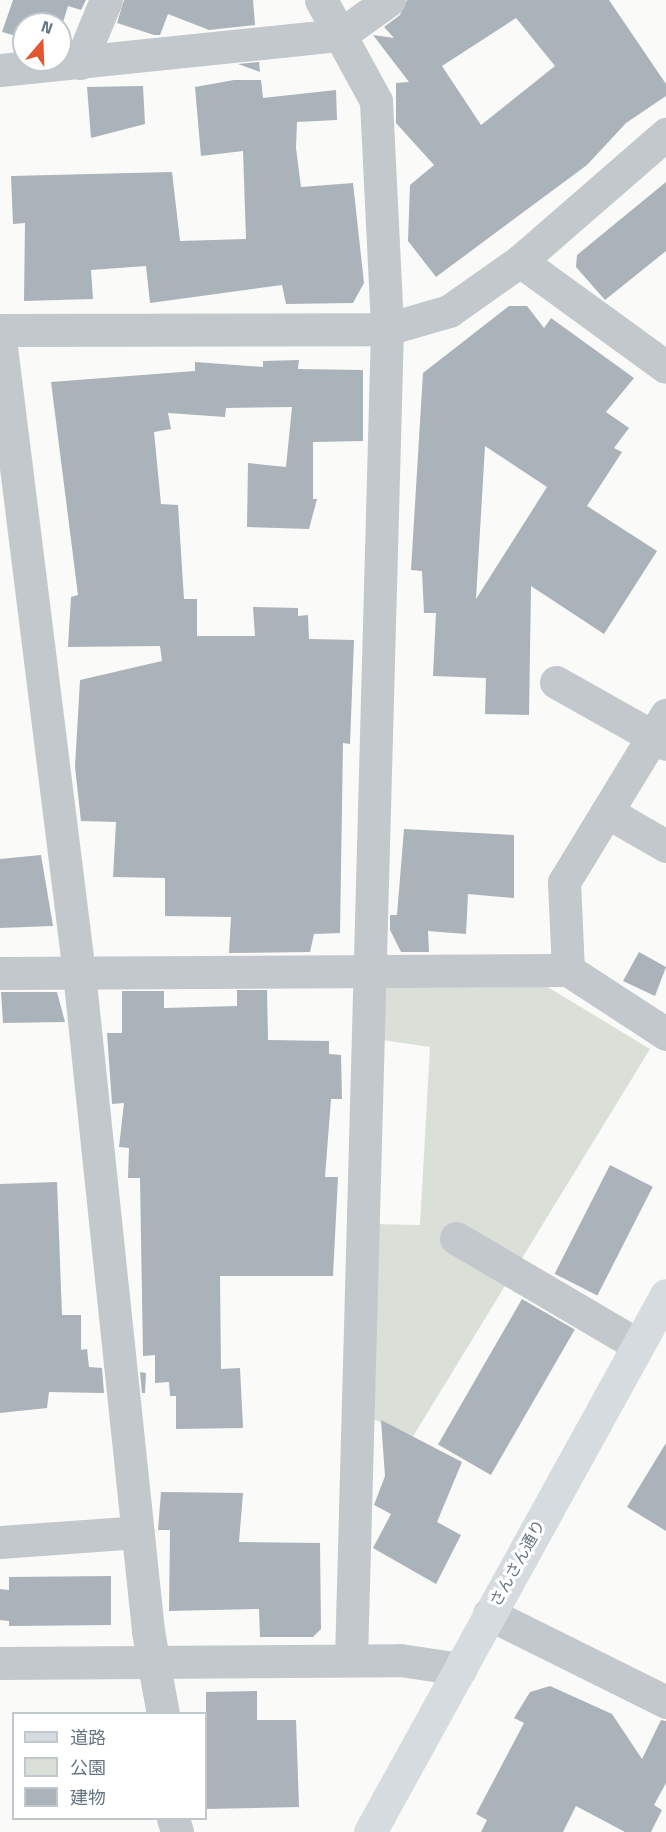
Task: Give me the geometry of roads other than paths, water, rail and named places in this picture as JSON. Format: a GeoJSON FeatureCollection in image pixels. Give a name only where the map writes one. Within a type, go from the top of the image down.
{"type":"FeatureCollection","features":[{"type":"Feature","properties":{"kind":"main road","name":"さんさん通り"},"geometry":{"type":"LineString","coordinates":[[370,1832],[666,1295]]}},
{"type":"Feature","properties":{"kind":"street"},"geometry":{"type":"LineString","coordinates":[[80,63],[106,0]]}},
{"type":"Feature","properties":{"kind":"street"},"geometry":{"type":"LineString","coordinates":[[321,0],[376,101],[387,329],[351,1660]]}},
{"type":"Feature","properties":{"kind":"street"},"geometry":{"type":"LineString","coordinates":[[0,70],[340,35],[389,0]]}},
{"type":"Feature","properties":{"kind":"street"},"geometry":{"type":"LineString","coordinates":[[0,330],[387,329],[449,310],[520,261],[666,134]]}},
{"type":"Feature","properties":{"kind":"street"},"geometry":{"type":"LineString","coordinates":[[520,261],[666,367]]}},
{"type":"Feature","properties":{"kind":"street"},"geometry":{"type":"LineString","coordinates":[[0,339],[79,973],[138,1532],[163,1712]]}},
{"type":"Feature","properties":{"kind":"street"},"geometry":{"type":"LineString","coordinates":[[556,682],[662,732],[607,812],[564,882],[568,970]]}},
{"type":"Feature","properties":{"kind":"street"},"geometry":{"type":"LineString","coordinates":[[607,812],[666,846]]}},
{"type":"Feature","properties":{"kind":"street"},"geometry":{"type":"LineString","coordinates":[[0,973],[368,973],[568,970],[666,1034]]}},
{"type":"Feature","properties":{"kind":"street"},"geometry":{"type":"LineString","coordinates":[[456,1238],[638,1345]]}},
{"type":"Feature","properties":{"kind":"street"},"geometry":{"type":"LineString","coordinates":[[0,1542],[138,1532]]}},
{"type":"Feature","properties":{"kind":"street"},"geometry":{"type":"LineString","coordinates":[[489,1614],[666,1702]]}},
{"type":"Feature","properties":{"kind":"street"},"geometry":{"type":"LineString","coordinates":[[0,1663],[400,1660],[460,1669]]}}]}
